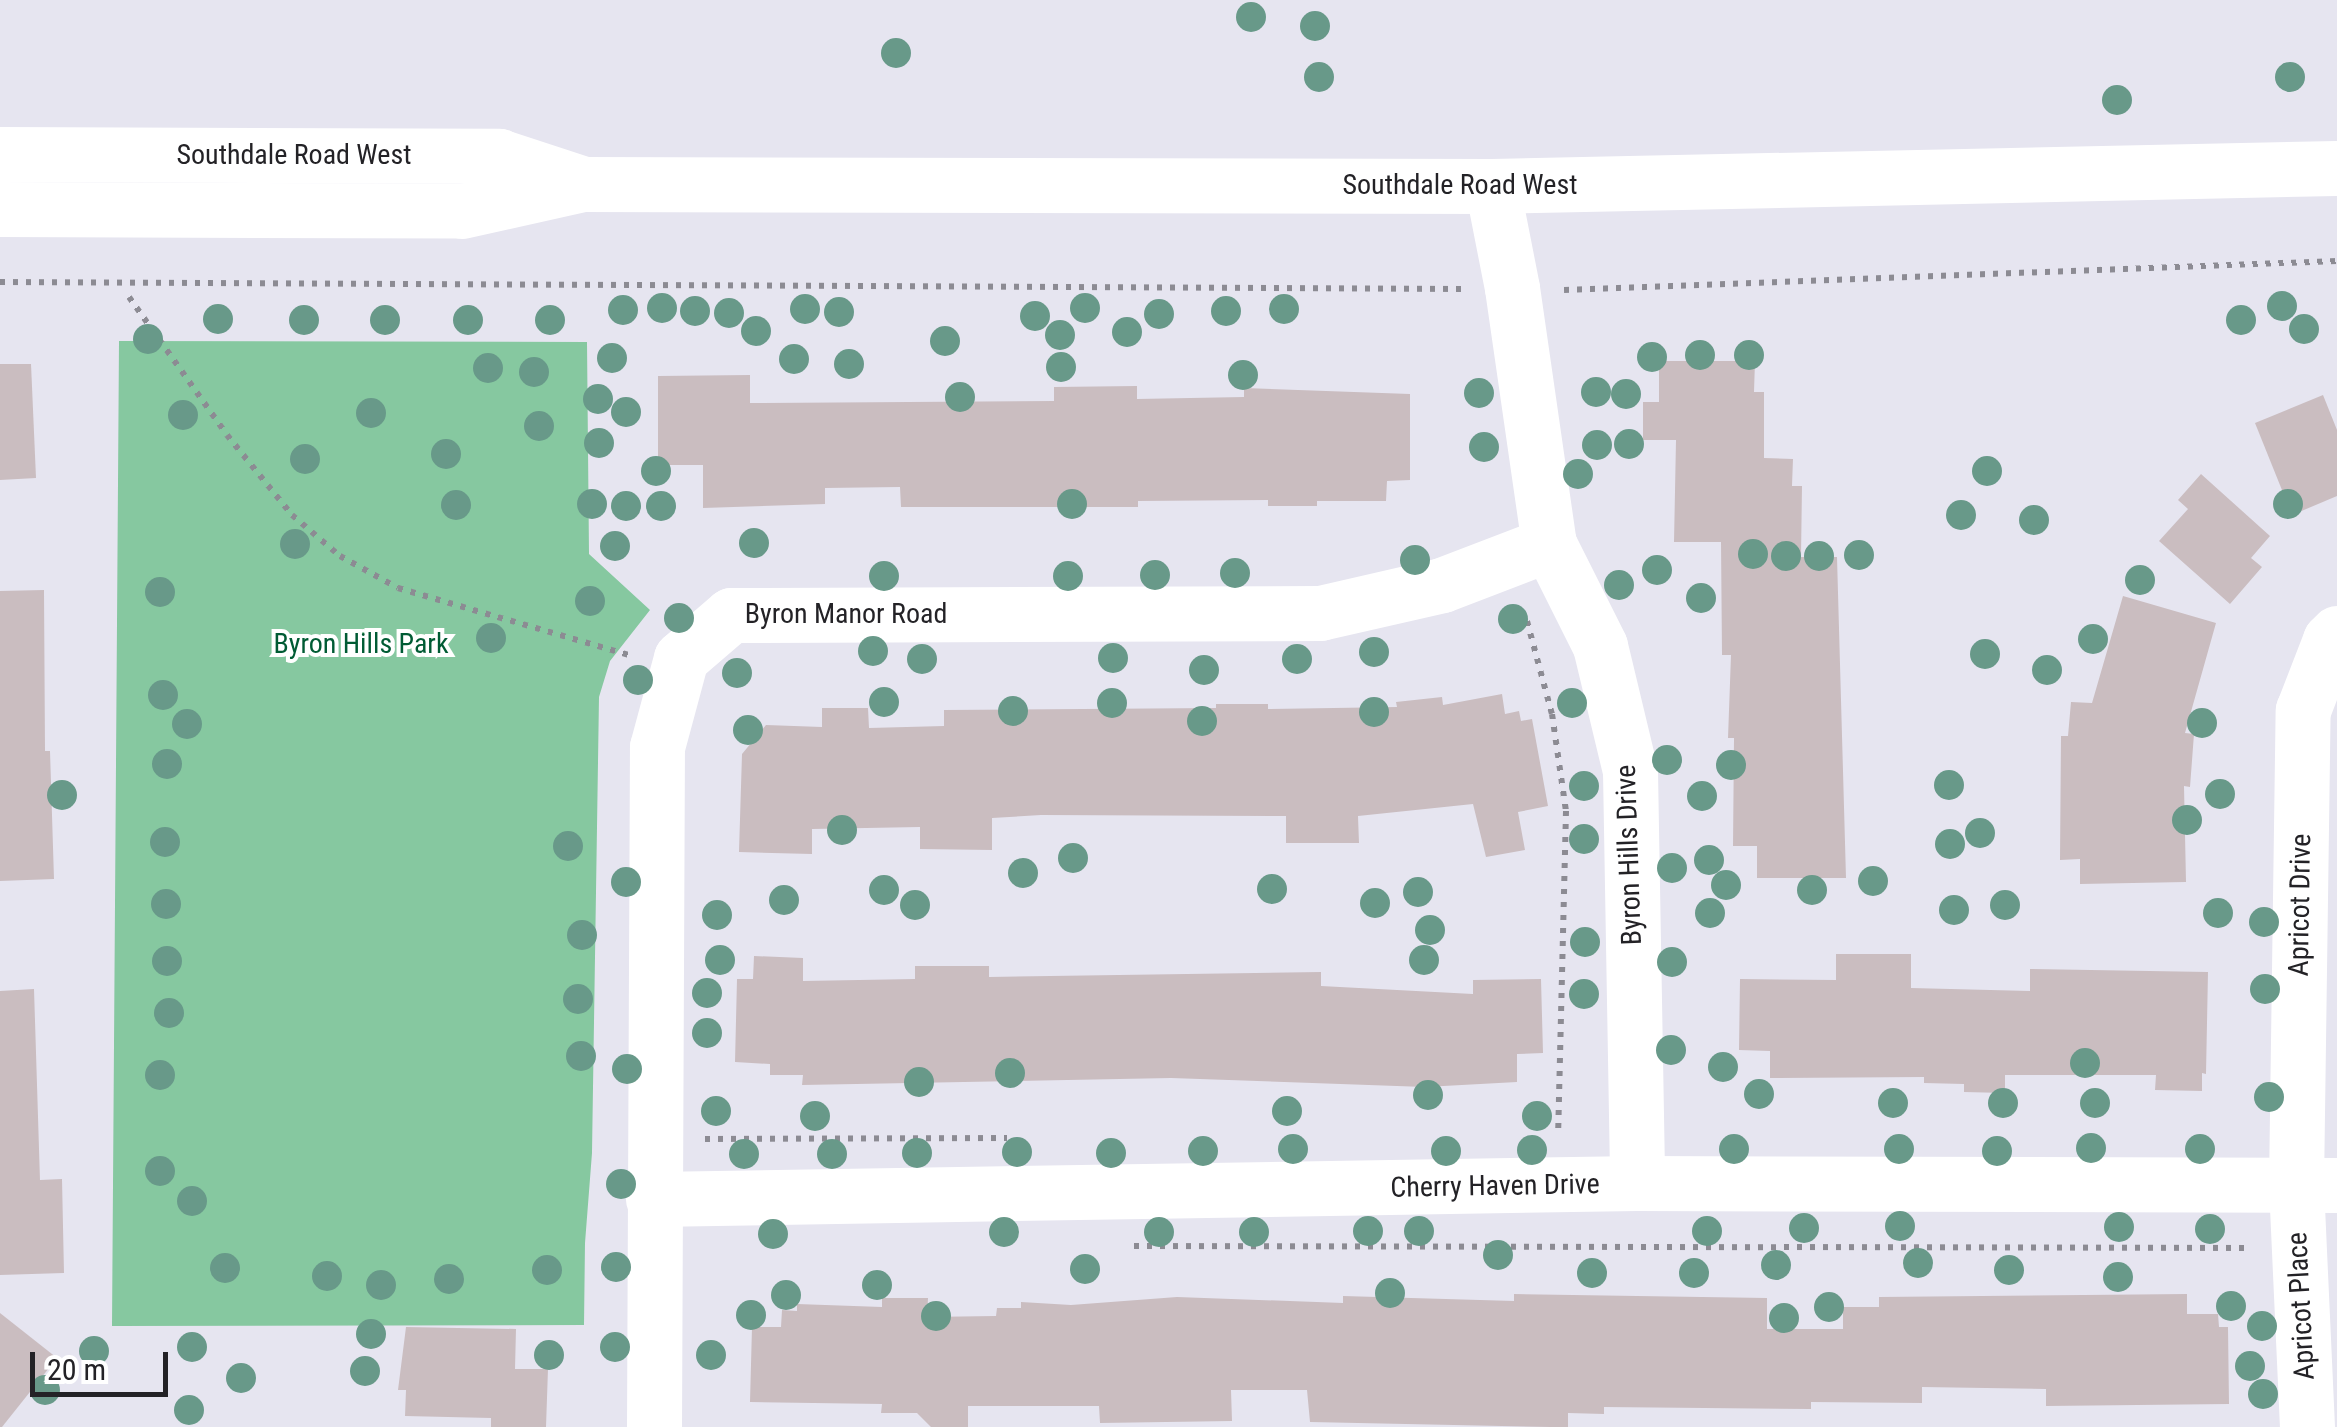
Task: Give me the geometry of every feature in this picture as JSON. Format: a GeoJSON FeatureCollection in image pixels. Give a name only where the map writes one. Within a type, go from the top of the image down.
{"type":"FeatureCollection","features":[{"type":"Feature","properties":{"kind":"street","name":"Southdale Road West"},"geometry":{"type":"LineString","coordinates":[[0,154],[498,156],[584,184]]}},
{"type":"Feature","properties":{"kind":"street","name":"Southdale Road West"},"geometry":{"type":"LineString","coordinates":[[0,209],[462,211],[584,184],[1492,186],[2337,168]]}},
{"type":"Feature","properties":{"kind":"street","name":"Byron Hills Drive"},"geometry":{"type":"LineString","coordinates":[[1492,186],[1512,288],[1549,544],[1600,646],[1630,771],[1638,1184]]}},
{"type":"Feature","properties":{"kind":"street","name":"Byron Manor Road"},"geometry":{"type":"LineString","coordinates":[[654,1427],[657,747],[681,658],[731,614],[1320,613],[1442,585],[1549,544]]}},
{"type":"Feature","properties":{"kind":"street","name":"Apricot Drive"},"geometry":{"type":"LineString","coordinates":[[2316,1185],[2303,710],[2330,640],[2337,634]]}},
{"type":"Feature","properties":{"kind":"street","name":"Cherry Haven Drive"},"geometry":{"type":"LineString","coordinates":[[653,1200],[1638,1184],[2316,1185]]}},
{"type":"Feature","properties":{"kind":"street","name":"Apricot Place"},"geometry":{"type":"LineString","coordinates":[[2307,1427],[2316,1185]]}},
{"type":"Feature","properties":{"kind":"path"},"geometry":{"type":"LineString","coordinates":[[1575,291],[1935,273],[2337,262]]}},
{"type":"Feature","properties":{"kind":"path"},"geometry":{"type":"LineString","coordinates":[[0,282],[1468,289]]}},
{"type":"Feature","properties":{"kind":"path"},"geometry":{"type":"LineString","coordinates":[[129,297],[226,435],[292,515],[340,556],[398,588],[626,652],[633,665]]}},
{"type":"Feature","properties":{"kind":"path"},"geometry":{"type":"LineString","coordinates":[[1523,606],[1552,714],[1566,811],[1558,1136],[1538,1136]]}},
{"type":"Feature","properties":{"kind":"path"},"geometry":{"type":"LineString","coordinates":[[654,1141],[1028,1138]]}},
{"type":"Feature","properties":{"kind":"path"},"geometry":{"type":"LineString","coordinates":[[1114,1246],[2268,1248]]}},
{"type":"Feature","properties":{"kind":"green space","name":"Byron Hills Park"},"geometry":{"type":"Polygon","coordinates":[[[119,341],[587,342],[589,554],[650,610],[610,661],[599,697],[592,1153],[584,1325],[112,1326],[119,341]]]}},
{"type":"Feature","properties":{"kind":"building"},"geometry":{"type":"Polygon","coordinates":[[[1659,361],[1755,361],[1754,392],[1764,392],[1764,458],[1793,459],[1792,486],[1802,486],[1801,557],[1837,557],[1846,878],[1757,878],[1757,846],[1733,846],[1734,738],[1728,738],[1731,655],[1722,655],[1721,542],[1674,542],[1676,440],[1643,440],[1643,402],[1659,402],[1659,361]]]}},
{"type":"Feature","properties":{"kind":"building"},"geometry":{"type":"Polygon","coordinates":[[[0,364],[31,364],[36,478],[0,480],[0,364]]]}},
{"type":"Feature","properties":{"kind":"building"},"geometry":{"type":"Polygon","coordinates":[[[750,375],[750,403],[1054,401],[1054,387],[1137,386],[1137,399],[1244,397],[1244,388],[1410,394],[1410,480],[1387,481],[1386,501],[1317,501],[1317,506],[1268,506],[1268,500],[1138,501],[1138,507],[901,507],[900,487],[825,488],[825,504],[703,508],[703,465],[658,465],[658,376],[750,375]]]}},
{"type":"Feature","properties":{"kind":"building"},"geometry":{"type":"Polygon","coordinates":[[[2323,395],[2337,430],[2337,496],[2292,515],[2255,423],[2323,395]]]}},
{"type":"Feature","properties":{"kind":"building"},"geometry":{"type":"Polygon","coordinates":[[[2201,474],[2270,536],[2251,558],[2262,567],[2230,604],[2159,541],[2188,509],[2178,500],[2201,474]]]}},
{"type":"Feature","properties":{"kind":"building"},"geometry":{"type":"Polygon","coordinates":[[[44,590],[45,751],[50,751],[54,879],[0,881],[0,591],[44,590]]]}},
{"type":"Feature","properties":{"kind":"building"},"geometry":{"type":"Polygon","coordinates":[[[2123,596],[2216,623],[2185,733],[2194,734],[2190,787],[2184,786],[2186,882],[2080,884],[2080,859],[2060,860],[2061,736],[2068,736],[2071,702],[2092,703],[2123,596]]]}},
{"type":"Feature","properties":{"kind":"building"},"geometry":{"type":"Polygon","coordinates":[[[1502,694],[1505,714],[1519,711],[1521,721],[1532,719],[1548,806],[1518,812],[1525,850],[1486,857],[1473,804],[1358,816],[1359,843],[1286,843],[1286,816],[1041,815],[992,818],[992,850],[920,849],[920,827],[812,829],[812,854],[739,852],[742,754],[766,725],[822,727],[822,708],[868,708],[869,728],[944,726],[944,710],[1216,708],[1216,704],[1268,704],[1268,709],[1397,707],[1396,702],[1442,697],[1443,705],[1502,694]]]}},
{"type":"Feature","properties":{"kind":"building"},"geometry":{"type":"Polygon","coordinates":[[[1836,954],[1911,954],[1911,988],[2030,991],[2030,969],[2208,972],[2206,1074],[2202,1073],[2202,1091],[2155,1090],[2156,1075],[2005,1075],[2005,1093],[1964,1092],[1964,1084],[1924,1083],[1924,1077],[1770,1078],[1770,1051],[1739,1050],[1740,979],[1836,980],[1836,954]]]}},
{"type":"Feature","properties":{"kind":"building"},"geometry":{"type":"Polygon","coordinates":[[[754,956],[803,958],[803,981],[915,979],[915,966],[989,966],[989,977],[1321,972],[1321,986],[1473,994],[1473,980],[1541,979],[1543,1053],[1517,1054],[1517,1082],[1425,1087],[1171,1078],[802,1085],[803,1075],[770,1075],[770,1064],[735,1062],[737,979],[753,979],[754,956]]]}},
{"type":"Feature","properties":{"kind":"building"},"geometry":{"type":"Polygon","coordinates":[[[34,989],[40,1180],[62,1179],[64,1273],[0,1275],[0,991],[34,989]]]}},
{"type":"Feature","properties":{"kind":"building"},"geometry":{"type":"Polygon","coordinates":[[[1514,1294],[1767,1298],[1767,1329],[1843,1329],[1843,1307],[1879,1307],[1879,1297],[2187,1294],[2187,1314],[2218,1314],[2219,1327],[2228,1327],[2229,1404],[2046,1406],[2046,1389],[1922,1387],[1922,1403],[1811,1402],[1811,1409],[1604,1407],[1604,1414],[1568,1413],[1568,1427],[1551,1427],[1310,1422],[1307,1390],[1231,1390],[1232,1421],[1100,1423],[1099,1406],[968,1406],[968,1427],[931,1427],[917,1413],[881,1413],[882,1404],[750,1402],[752,1327],[781,1327],[782,1310],[797,1311],[797,1304],[882,1307],[882,1298],[928,1298],[927,1317],[996,1316],[997,1308],[1021,1308],[1021,1302],[1071,1305],[1177,1297],[1343,1303],[1343,1296],[1514,1301],[1514,1294]]]}},
{"type":"Feature","properties":{"kind":"building"},"geometry":{"type":"Polygon","coordinates":[[[0,1313],[57,1358],[2,1427],[0,1427],[0,1313]]]}},
{"type":"Feature","properties":{"kind":"building"},"geometry":{"type":"Polygon","coordinates":[[[406,1327],[516,1329],[515,1369],[548,1369],[546,1427],[491,1427],[491,1418],[405,1416],[406,1390],[398,1390],[406,1327]]]}}]}
